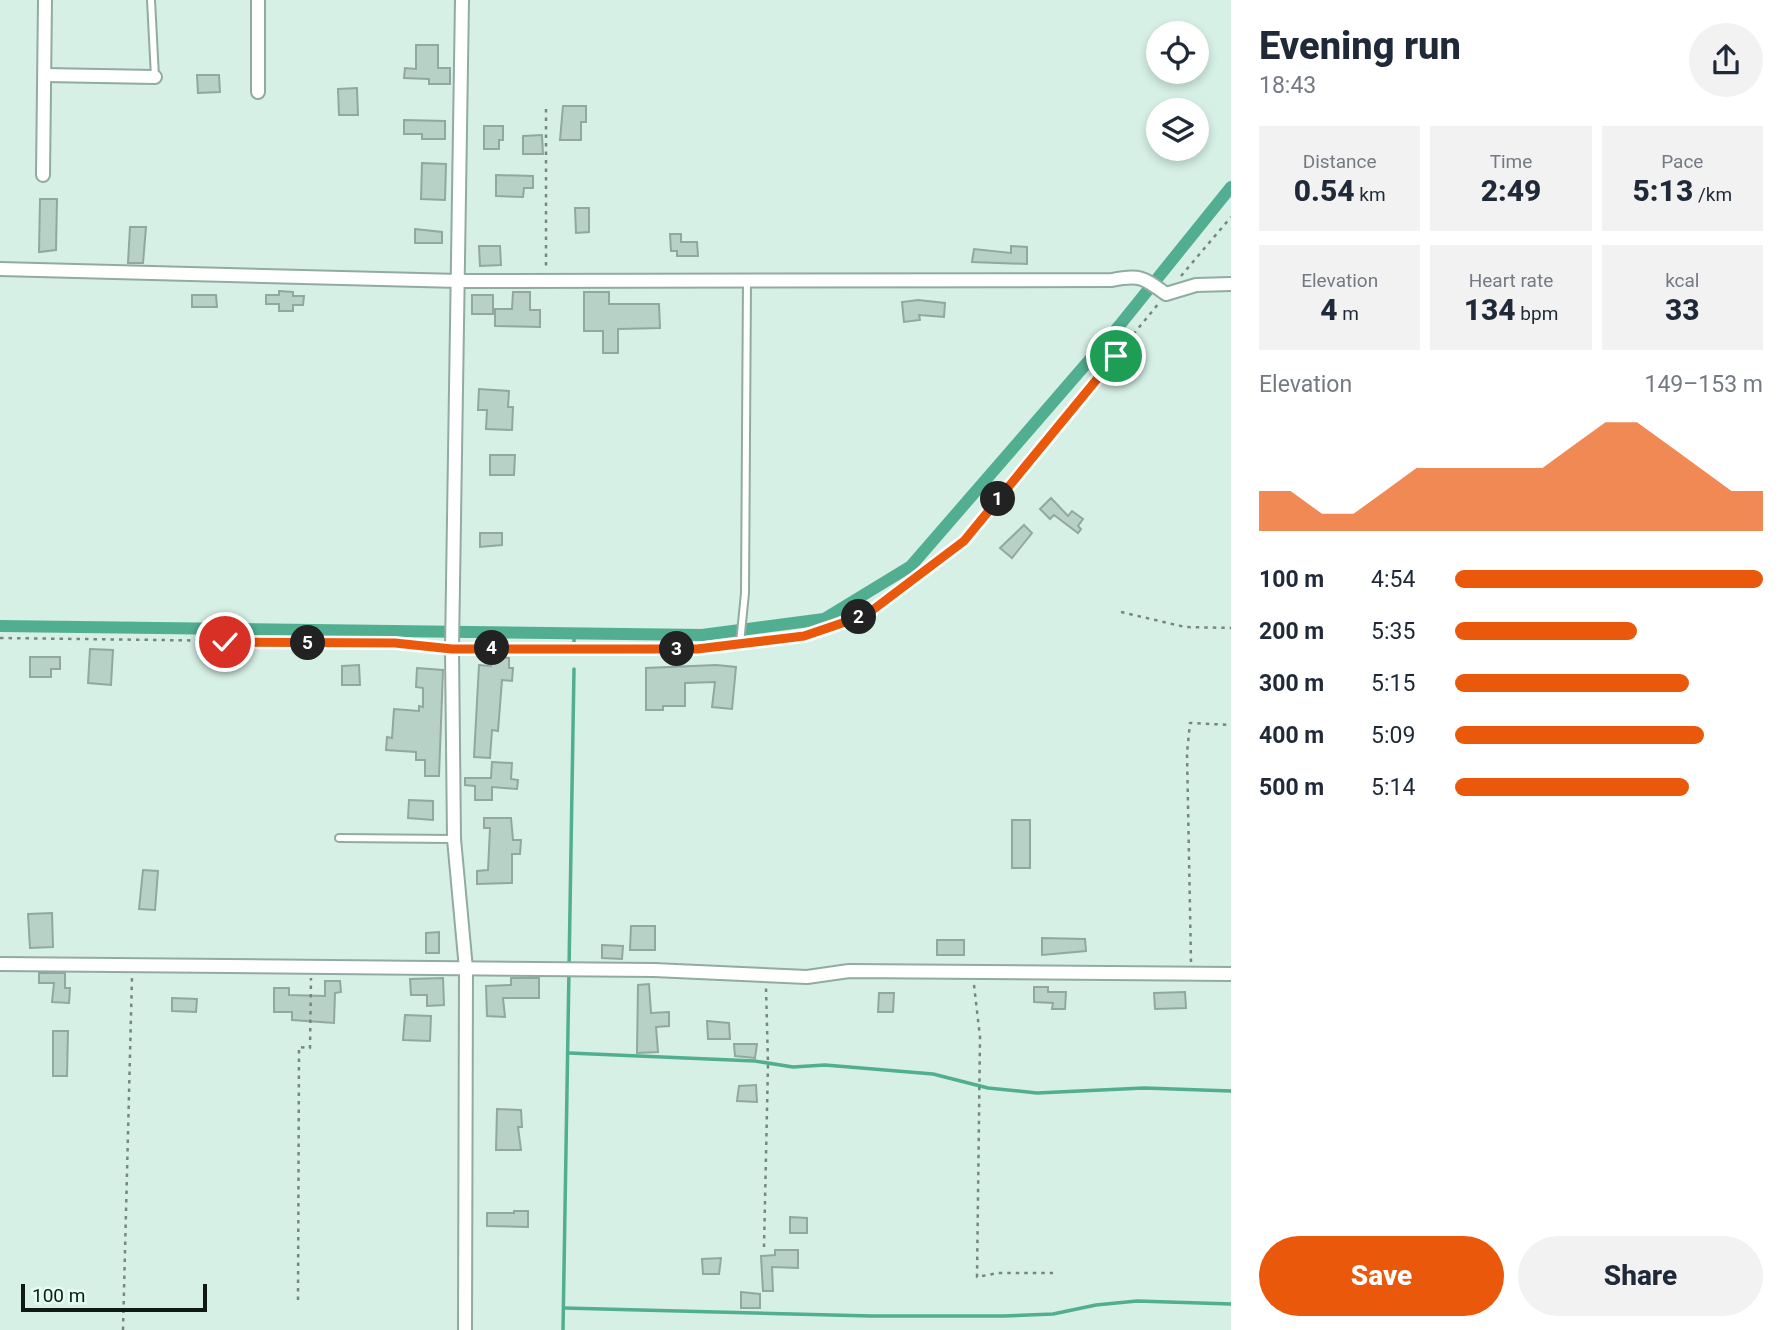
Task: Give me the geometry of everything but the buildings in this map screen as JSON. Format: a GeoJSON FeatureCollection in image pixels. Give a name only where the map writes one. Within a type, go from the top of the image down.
{"type":"FeatureCollection","features":[{"type":"Feature","properties":{"kind":"street"},"geometry":{"type":"LineString","coordinates":[[43,175],[45,0]]}},
{"type":"Feature","properties":{"kind":"street"},"geometry":{"type":"LineString","coordinates":[[258,0],[258,92]]}},
{"type":"Feature","properties":{"kind":"street"},"geometry":{"type":"LineString","coordinates":[[462,0],[452,649],[454,839],[466,969],[465,1330]]}},
{"type":"Feature","properties":{"kind":"street"},"geometry":{"type":"LineString","coordinates":[[45,75],[155,77]]}},
{"type":"Feature","properties":{"kind":"street"},"geometry":{"type":"LineString","coordinates":[[0,269],[459,281],[1112,280],[1133,275],[1144,278],[1164,293],[1196,285],[1231,284]]}},
{"type":"Feature","properties":{"kind":"street"},"geometry":{"type":"LineString","coordinates":[[0,964],[654,970],[807,977],[849,971],[1231,974]]}},
{"type":"Feature","properties":{"kind":"lane"},"geometry":{"type":"LineString","coordinates":[[151,0],[155,77]]}},
{"type":"Feature","properties":{"kind":"lane"},"geometry":{"type":"LineString","coordinates":[[740,643],[745,593],[747,280]]}},
{"type":"Feature","properties":{"kind":"lane"},"geometry":{"type":"LineString","coordinates":[[338,838],[454,839]]}},
{"type":"Feature","properties":{"kind":"path"},"geometry":{"type":"LineString","coordinates":[[546,109],[546,281]]}},
{"type":"Feature","properties":{"kind":"path"},"geometry":{"type":"LineString","coordinates":[[0,638],[395,643],[452,649],[697,649],[804,636],[866,615],[964,541],[1164,293],[1231,217]]}},
{"type":"Feature","properties":{"kind":"path"},"geometry":{"type":"LineString","coordinates":[[1121,612],[1185,627],[1231,628]]}},
{"type":"Feature","properties":{"kind":"path"},"geometry":{"type":"LineString","coordinates":[[1190,974],[1187,753],[1190,723],[1231,725]]}},
{"type":"Feature","properties":{"kind":"path"},"geometry":{"type":"LineString","coordinates":[[123,1330],[132,965]]}},
{"type":"Feature","properties":{"kind":"path"},"geometry":{"type":"LineString","coordinates":[[298,1300],[299,1047],[310,1048],[311,967]]}},
{"type":"Feature","properties":{"kind":"path"},"geometry":{"type":"LineString","coordinates":[[972,972],[980,1037],[977,1278],[998,1273],[1053,1273]]}},
{"type":"Feature","properties":{"kind":"path"},"geometry":{"type":"LineString","coordinates":[[764,1247],[768,1065],[765,976]]}},
{"type":"Feature","properties":{"kind":"waterway"},"geometry":{"type":"LineString","coordinates":[[0,626],[702,635],[824,619],[911,566],[1119,326],[1231,187]]}},
{"type":"Feature","properties":{"kind":"waterway"},"geometry":{"type":"LineString","coordinates":[[574,633],[574,644]]}},
{"type":"Feature","properties":{"kind":"waterway"},"geometry":{"type":"LineString","coordinates":[[563,1330],[574,669]]}},
{"type":"Feature","properties":{"kind":"waterway"},"geometry":{"type":"LineString","coordinates":[[569,1053],[755,1061],[793,1067],[825,1065],[933,1074],[988,1088],[1037,1093],[1144,1088],[1231,1091]]}},
{"type":"Feature","properties":{"kind":"waterway"},"geometry":{"type":"LineString","coordinates":[[564,1308],[871,1316],[1003,1316],[1053,1314],[1096,1305],[1137,1301],[1231,1304]]}},
{"type":"Feature","properties":{"kind":"route"},"geometry":{"type":"LineString","coordinates":[[225,642],[395,643],[452,649],[697,649],[804,636],[866,615],[964,541],[1116,356]]}}]}
